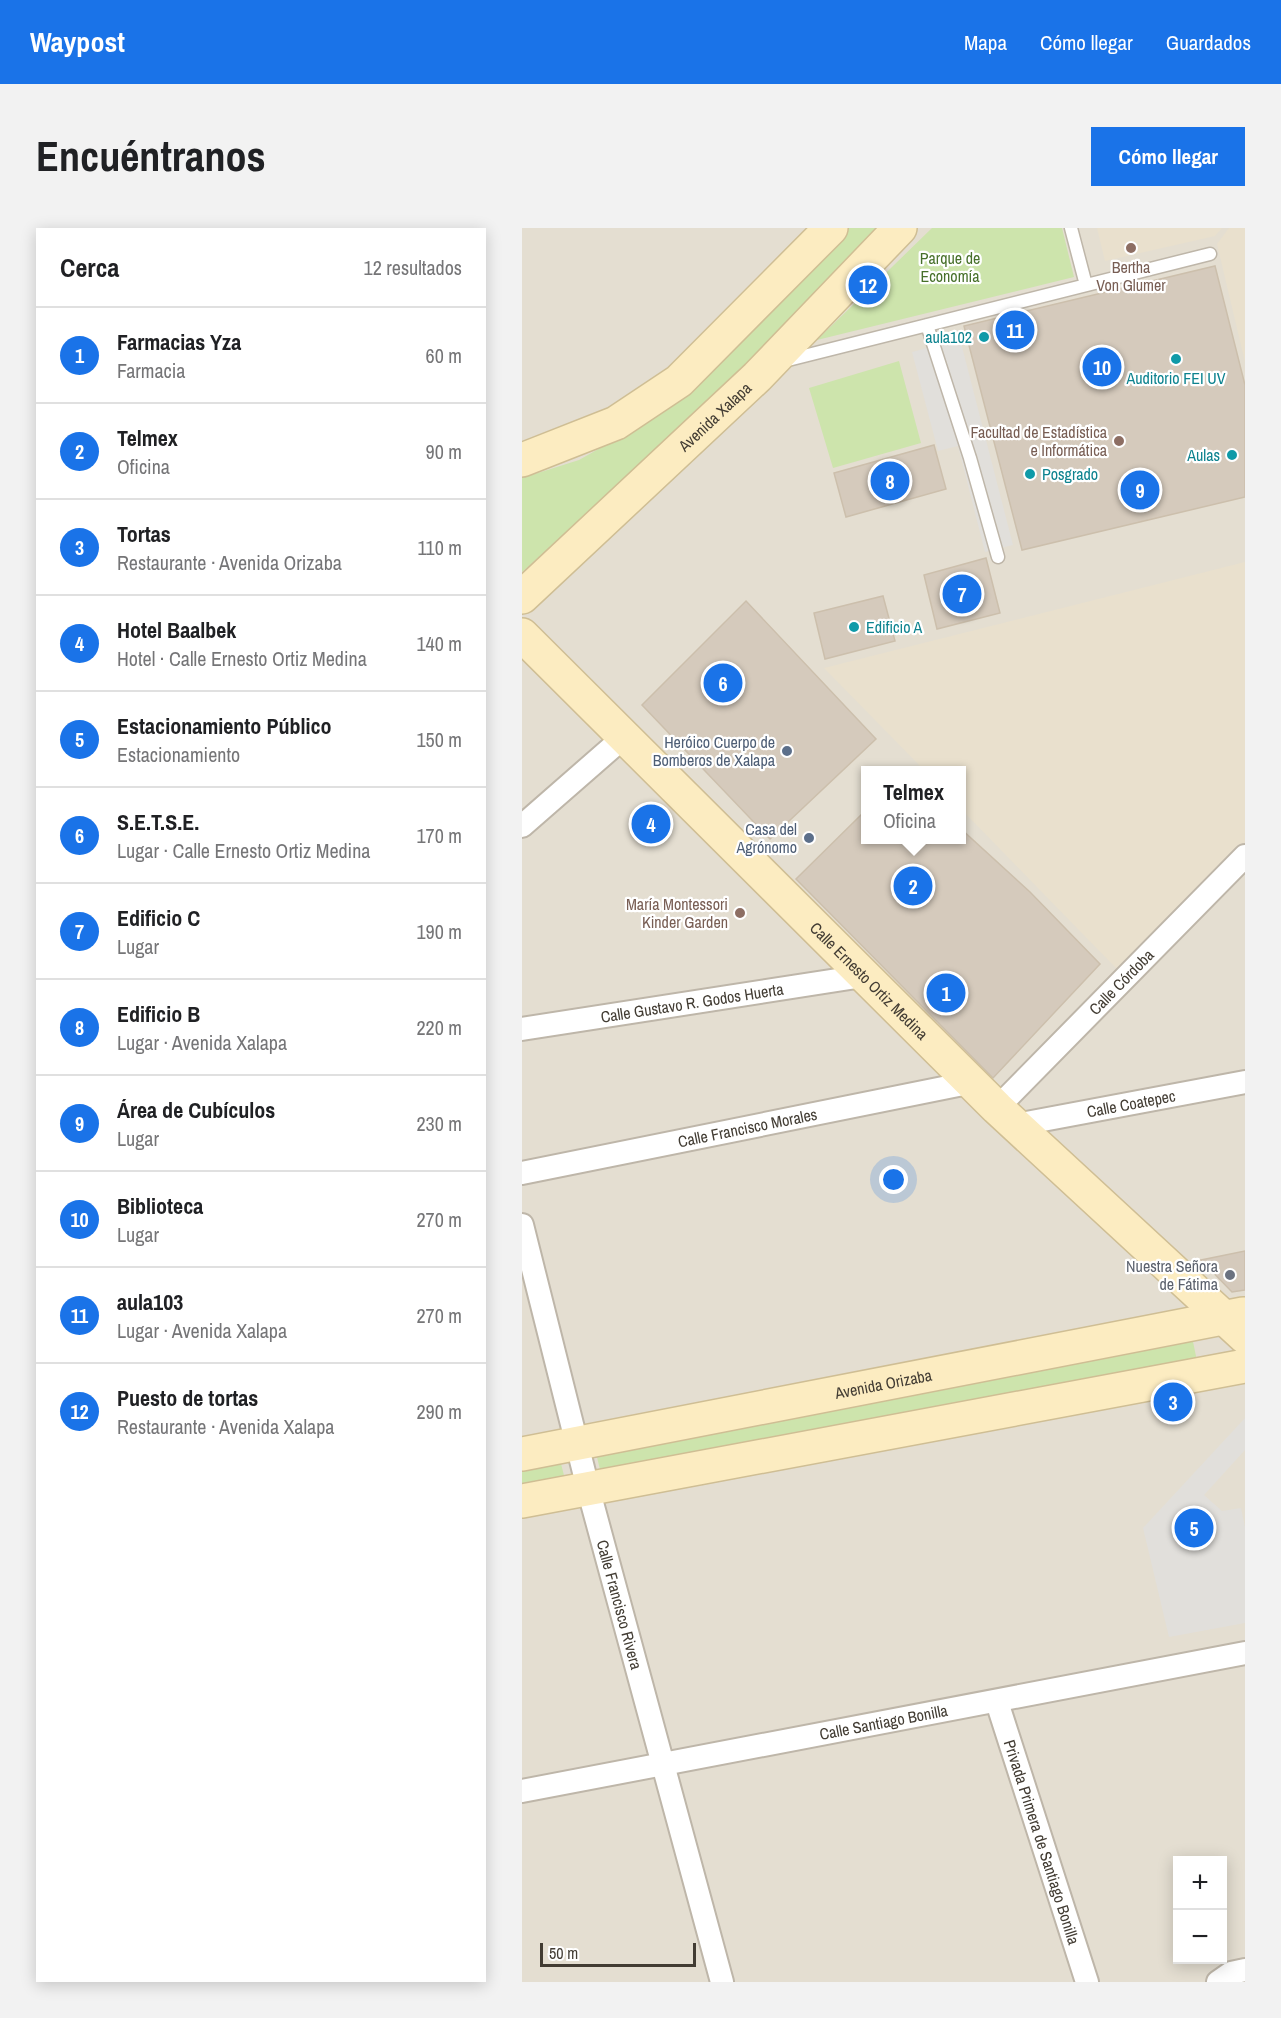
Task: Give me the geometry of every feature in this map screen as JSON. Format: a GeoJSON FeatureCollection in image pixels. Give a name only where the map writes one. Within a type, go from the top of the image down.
{"type":"FeatureCollection","features":[{"type":"Feature","properties":{"kind":"main road"},"geometry":{"type":"LineString","coordinates":[[522,460],[616,423],[679,381],[831,228]]}},
{"type":"Feature","properties":{"kind":"main road","name":"Avenida Xalapa"},"geometry":{"type":"LineString","coordinates":[[522,597],[768,364],[900,228]]}},
{"type":"Feature","properties":{"kind":"main road","name":"Calle Ernesto Ortiz Medina"},"geometry":{"type":"LineString","coordinates":[[522,635],[1007,1117],[1239,1322]]}},
{"type":"Feature","properties":{"kind":"main road","name":"Avenida Orizaba"},"geometry":{"type":"LineString","coordinates":[[522,1454],[1239,1322]]}},
{"type":"Feature","properties":{"kind":"main road"},"geometry":{"type":"LineString","coordinates":[[522,1501],[1245,1366]]}},
{"type":"Feature","properties":{"kind":"street"},"geometry":{"type":"LineString","coordinates":[[522,826],[625,736]]}},
{"type":"Feature","properties":{"kind":"street","name":"Calle Córdoba"},"geometry":{"type":"LineString","coordinates":[[1007,1117],[1245,856]]}},
{"type":"Feature","properties":{"kind":"street","name":"Calle Gustavo R. Godos Huerta"},"geometry":{"type":"LineString","coordinates":[[522,1029],[863,976]]}},
{"type":"Feature","properties":{"kind":"street","name":"Calle Francisco Morales"},"geometry":{"type":"LineString","coordinates":[[522,1173],[973,1082]]}},
{"type":"Feature","properties":{"kind":"street","name":"Calle Coatepec"},"geometry":{"type":"LineString","coordinates":[[1007,1117],[1245,1082]]}},
{"type":"Feature","properties":{"kind":"street","name":"Calle Francisco Rivera"},"geometry":{"type":"LineString","coordinates":[[522,1225],[588,1488],[722,1982]]}},
{"type":"Feature","properties":{"kind":"street","name":"Calle Santiago Bonilla"},"geometry":{"type":"LineString","coordinates":[[522,1791],[1245,1653]]}},
{"type":"Feature","properties":{"kind":"street","name":"Privada Primera de Santiago Bonilla"},"geometry":{"type":"LineString","coordinates":[[997,1702],[1087,1982]]}},
{"type":"Feature","properties":{"kind":"street"},"geometry":{"type":"LineString","coordinates":[[1218,1982],[1231,1973],[1245,1970]]}},
{"type":"Feature","properties":{"kind":"lane"},"geometry":{"type":"LineString","coordinates":[[1071,228],[1086,285]]}},
{"type":"Feature","properties":{"kind":"lane"},"geometry":{"type":"LineString","coordinates":[[768,364],[1210,254]]}},
{"type":"Feature","properties":{"kind":"lane"},"geometry":{"type":"LineString","coordinates":[[927,325],[970,458],[998,557]]}},
{"type":"Feature","properties":{"kind":"shaded area"},"geometry":{"type":"Polygon","coordinates":[[[522,228],[1245,228],[1245,1982],[522,1982],[522,228]]]}},
{"type":"Feature","properties":{"kind":"shaded area","name":"Bertha Von Glumer"},"geometry":{"type":"Polygon","coordinates":[[[1097,228],[1222,228],[1215,236],[1105,261],[1097,228]]]}},
{"type":"Feature","properties":{"kind":"shaded area"},"geometry":{"type":"Polygon","coordinates":[[[1229,228],[1245,228],[1245,362],[1217,244],[1229,228]]]}},
{"type":"Feature","properties":{"kind":"shaded area"},"geometry":{"type":"Polygon","coordinates":[[[960,339],[1013,545],[985,552],[958,446],[938,451],[912,352],[960,339]]]}},
{"type":"Feature","properties":{"kind":"shaded area"},"geometry":{"type":"Polygon","coordinates":[[[1245,562],[1245,842],[1118,970],[966,814],[966,766],[920,766],[824,668],[1245,562]]]}},
{"type":"Feature","properties":{"kind":"shaded area"},"geometry":{"type":"Polygon","coordinates":[[[1245,1418],[1245,1450],[1204,1495],[1222,1511],[1241,1508],[1245,1527],[1245,1623],[1169,1637],[1143,1528],[1245,1418]]]}},
{"type":"Feature","properties":{"kind":"green space"},"geometry":{"type":"Polygon","coordinates":[[[846,228],[883,228],[676,436],[522,572],[522,478],[579,460],[662,413],[846,228]]]}},
{"type":"Feature","properties":{"kind":"green space","name":"Parque de Economía"},"geometry":{"type":"Polygon","coordinates":[[[932,228],[1062,228],[1074,277],[817,340],[932,228]]]}},
{"type":"Feature","properties":{"kind":"green space"},"geometry":{"type":"Polygon","coordinates":[[[899,361],[921,443],[833,468],[809,388],[899,361]]]}},
{"type":"Feature","properties":{"kind":"green space"},"geometry":{"type":"Polygon","coordinates":[[[1191,1332],[1197,1361],[602,1478],[596,1453],[1191,1332]]]}},
{"type":"Feature","properties":{"kind":"green space"},"geometry":{"type":"Polygon","coordinates":[[[559,1456],[566,1483],[522,1492],[522,1463],[559,1456]]]}},
{"type":"Feature","properties":{"kind":"building","name":"Facultad de Estadística e Informática"},"geometry":{"type":"Polygon","coordinates":[[[1215,266],[1245,385],[1245,497],[1022,550],[964,326],[1215,266]]]}},
{"type":"Feature","properties":{"kind":"building"},"geometry":{"type":"Polygon","coordinates":[[[934,445],[946,489],[846,517],[834,473],[934,445]]]}},
{"type":"Feature","properties":{"kind":"building"},"geometry":{"type":"Polygon","coordinates":[[[986,558],[1000,613],[937,629],[924,575],[986,558]]]}},
{"type":"Feature","properties":{"kind":"building","name":"Edificio A"},"geometry":{"type":"Polygon","coordinates":[[[883,596],[895,641],[825,659],[814,613],[883,596]]]}},
{"type":"Feature","properties":{"kind":"building"},"geometry":{"type":"Polygon","coordinates":[[[746,601],[876,739],[770,839],[642,705],[746,601]]]}},
{"type":"Feature","properties":{"kind":"building"},"geometry":{"type":"Polygon","coordinates":[[[861,815],[861,844],[966,844],[966,834],[1030,892],[1100,964],[993,1078],[796,879],[861,815]]]}},
{"type":"Feature","properties":{"kind":"building","name":"Nuestra Señora de Fátima"},"geometry":{"type":"Polygon","coordinates":[[[1245,1251],[1245,1290],[1232,1292],[1201,1260],[1245,1251]]]}},
{"type":"Feature","properties":{"kind":"place","name":"Bertha Von Glumer"},"geometry":{"type":"Point","coordinates":[1131,248]}},
{"type":"Feature","properties":{"kind":"place","name":"Puesto de tortas"},"geometry":{"type":"Point","coordinates":[868,285]}},
{"type":"Feature","properties":{"kind":"place","name":"aula103"},"geometry":{"type":"Point","coordinates":[1015,330]}},
{"type":"Feature","properties":{"kind":"place","name":"aula102"},"geometry":{"type":"Point","coordinates":[984,337]}},
{"type":"Feature","properties":{"kind":"place","name":"Auditorio FEI UV"},"geometry":{"type":"Point","coordinates":[1176,359]}},
{"type":"Feature","properties":{"kind":"place","name":"Biblioteca"},"geometry":{"type":"Point","coordinates":[1102,367]}},
{"type":"Feature","properties":{"kind":"place","name":"Facultad de Estadística e Informática"},"geometry":{"type":"Point","coordinates":[1119,441]}},
{"type":"Feature","properties":{"kind":"place","name":"Aulas"},"geometry":{"type":"Point","coordinates":[1232,455]}},
{"type":"Feature","properties":{"kind":"place","name":"Posgrado"},"geometry":{"type":"Point","coordinates":[1030,474]}},
{"type":"Feature","properties":{"kind":"place","name":"Edificio B"},"geometry":{"type":"Point","coordinates":[890,481]}},
{"type":"Feature","properties":{"kind":"place","name":"Área de Cubículos"},"geometry":{"type":"Point","coordinates":[1140,490]}},
{"type":"Feature","properties":{"kind":"place","name":"Edificio C"},"geometry":{"type":"Point","coordinates":[962,594]}},
{"type":"Feature","properties":{"kind":"place","name":"Edificio A"},"geometry":{"type":"Point","coordinates":[854,627]}},
{"type":"Feature","properties":{"kind":"place","name":"S.E.T.S.E."},"geometry":{"type":"Point","coordinates":[723,683]}},
{"type":"Feature","properties":{"kind":"place","name":"Heróico Cuerpo de Bomberos de Xalapa"},"geometry":{"type":"Point","coordinates":[787,751]}},
{"type":"Feature","properties":{"kind":"place","name":"Hotel Baalbek"},"geometry":{"type":"Point","coordinates":[651,824]}},
{"type":"Feature","properties":{"kind":"place","name":"Casa del Agrónomo"},"geometry":{"type":"Point","coordinates":[809,838]}},
{"type":"Feature","properties":{"kind":"place","name":"Telmex"},"geometry":{"type":"Point","coordinates":[913,886]}},
{"type":"Feature","properties":{"kind":"place","name":"María Montessori Kinder Garden"},"geometry":{"type":"Point","coordinates":[740,913]}},
{"type":"Feature","properties":{"kind":"place","name":"Farmacias Yza"},"geometry":{"type":"Point","coordinates":[946,993]}},
{"type":"Feature","properties":{"kind":"place","name":"Nuestra Señora de Fátima"},"geometry":{"type":"Point","coordinates":[1230,1275]}},
{"type":"Feature","properties":{"kind":"place","name":"Tortas"},"geometry":{"type":"Point","coordinates":[1173,1402]}},
{"type":"Feature","properties":{"kind":"place","name":"Estacionamiento Público"},"geometry":{"type":"Point","coordinates":[1194,1528]}}]}
